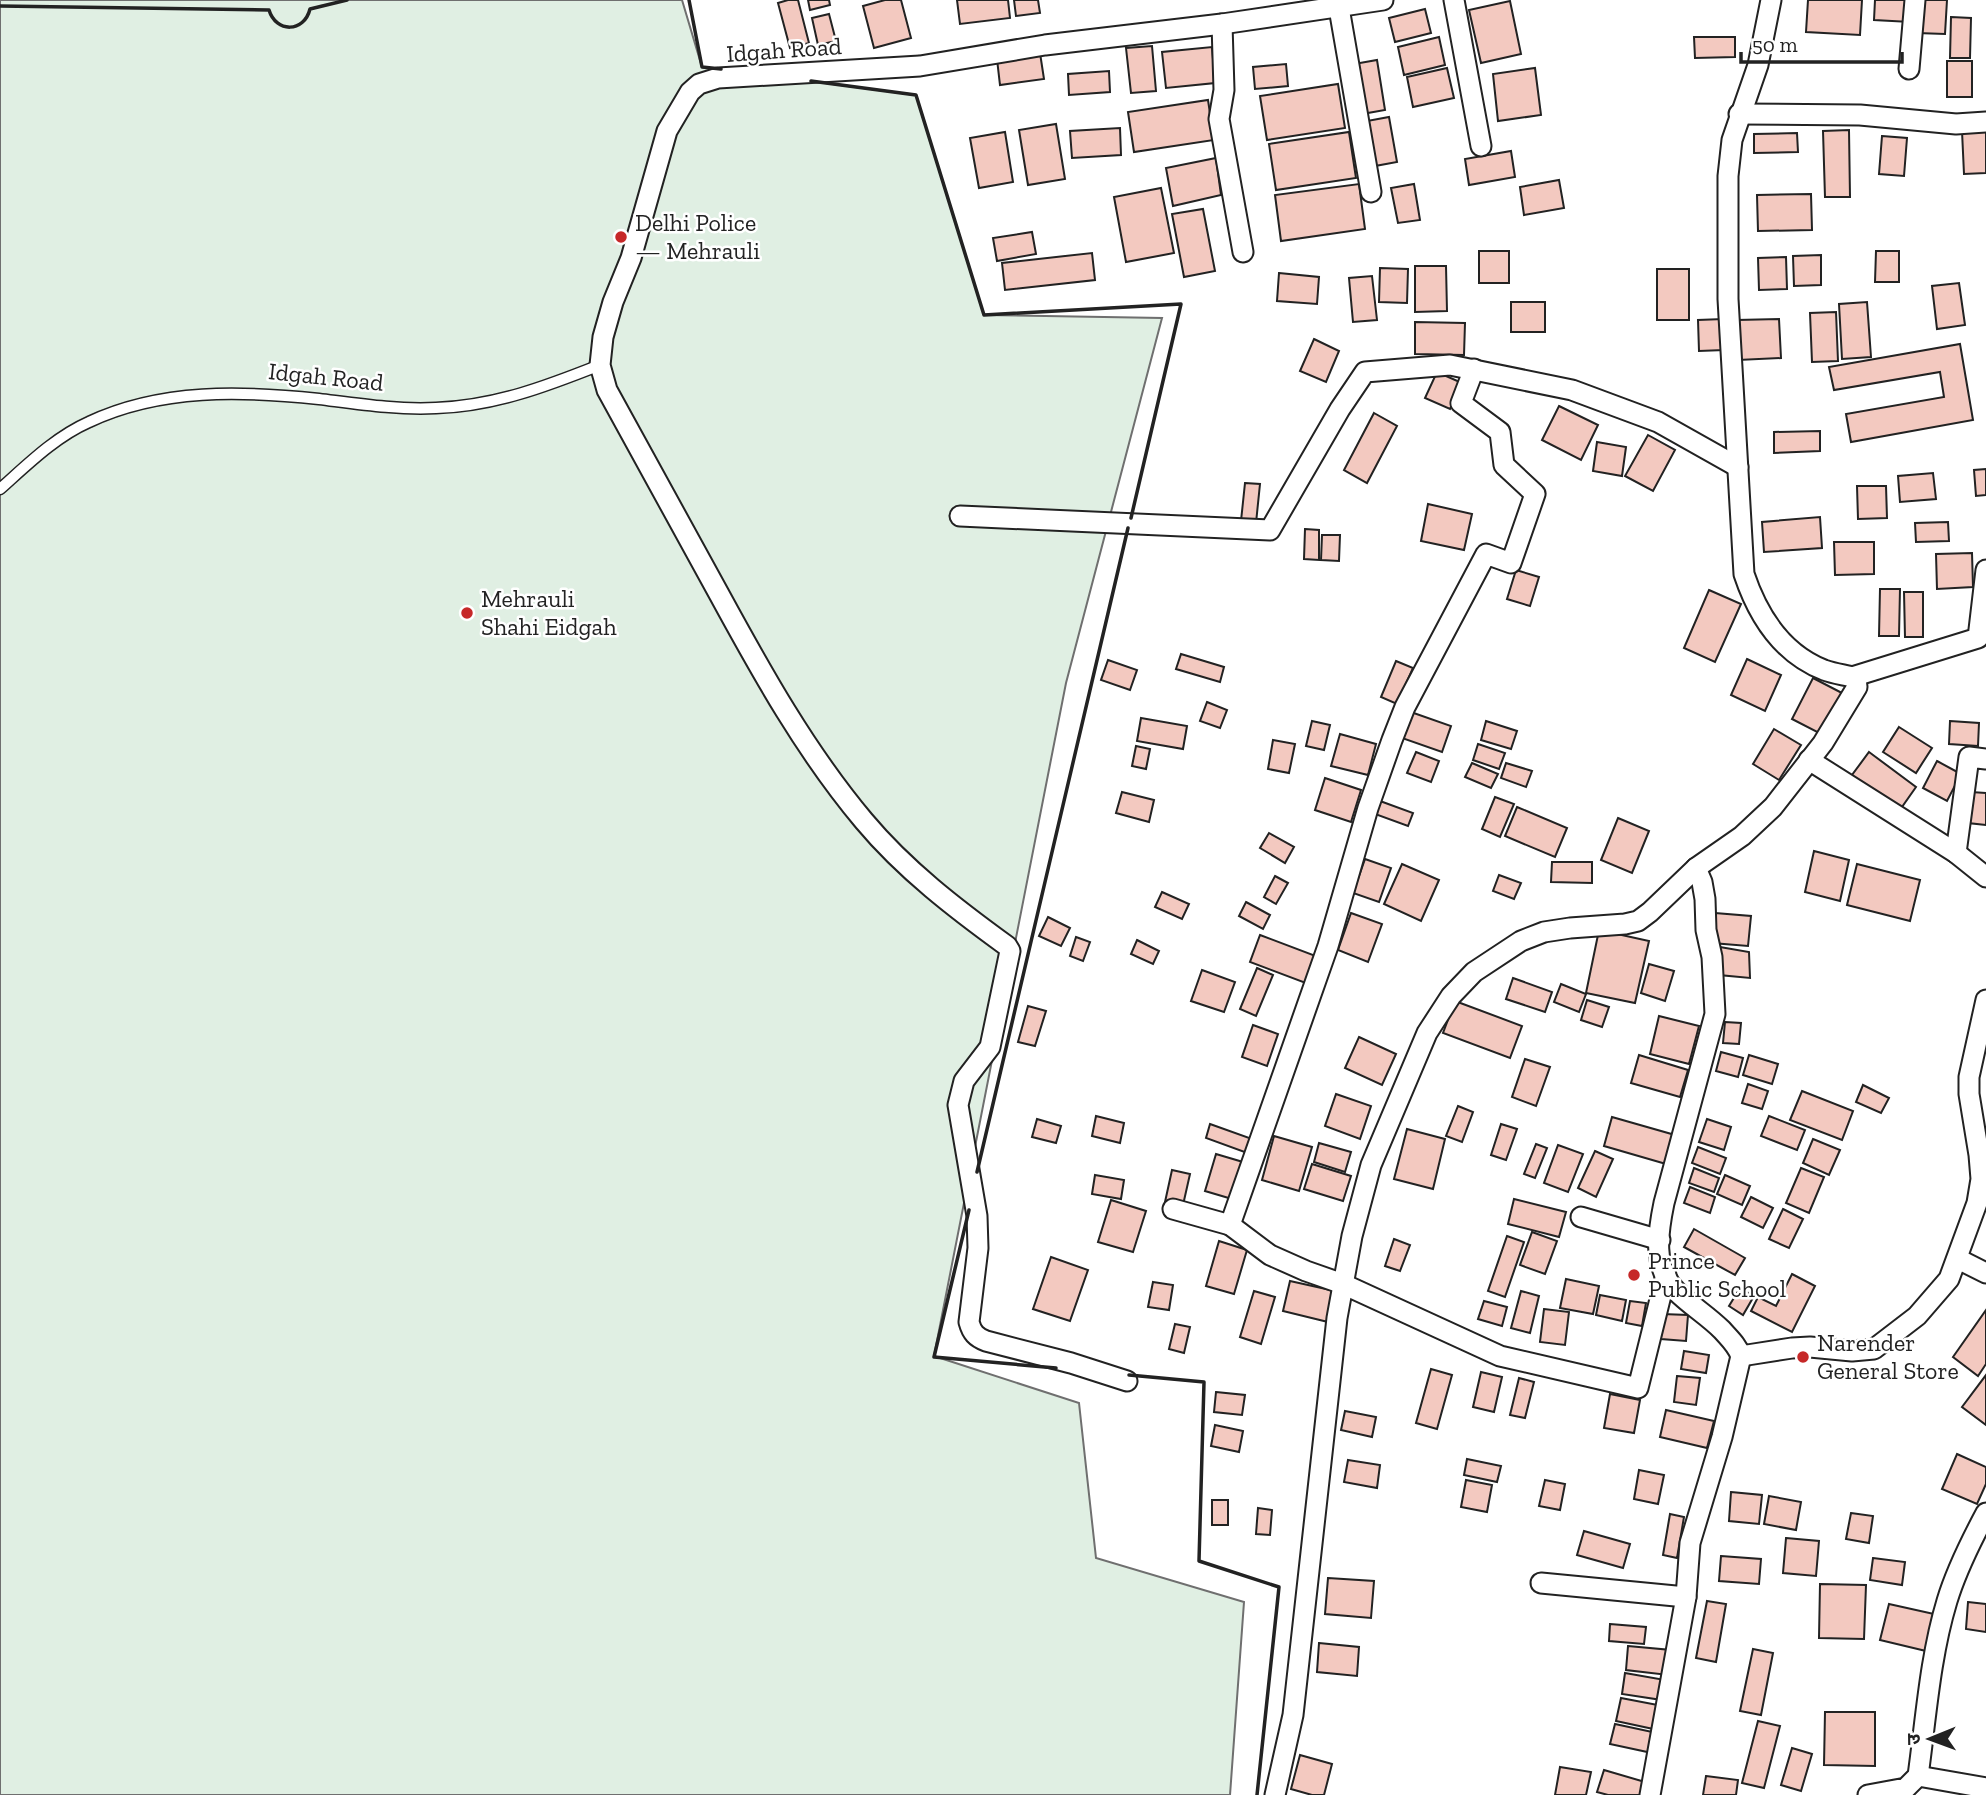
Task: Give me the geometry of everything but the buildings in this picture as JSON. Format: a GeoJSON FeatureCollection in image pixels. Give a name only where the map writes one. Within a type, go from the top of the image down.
{"type":"FeatureCollection","features":[{"type":"Feature","properties":{"kind":"street","name":"Idgah Road"},"geometry":{"type":"LineString","coordinates":[[600,365],[603,337],[613,302],[631,258],[667,131],[683,102],[699,84],[718,78],[920,66],[1045,45],[1222,24],[1383,0]]}},
{"type":"Feature","properties":{"kind":"street"},"geometry":{"type":"LineString","coordinates":[[1454,0],[1480,146]]}},
{"type":"Feature","properties":{"kind":"street"},"geometry":{"type":"LineString","coordinates":[[1275,1795],[1293,1715],[1332,1360],[1343,1284],[1357,1214],[1371,1165],[1427,1033],[1451,996],[1474,972],[1521,941],[1557,930],[1617,925],[1638,920],[1696,868],[1755,826],[1809,760],[1857,687],[1858,681],[1852,677],[1829,672],[1801,658],[1784,644],[1761,615],[1744,574],[1728,299],[1729,164],[1739,114],[1758,65],[1771,0]]}},
{"type":"Feature","properties":{"kind":"street"},"geometry":{"type":"LineString","coordinates":[[1909,69],[1915,0]]}},
{"type":"Feature","properties":{"kind":"street"},"geometry":{"type":"LineString","coordinates":[[1339,8],[1371,192]]}},
{"type":"Feature","properties":{"kind":"street"},"geometry":{"type":"LineString","coordinates":[[1222,24],[1224,90],[1219,120],[1243,252]]}},
{"type":"Feature","properties":{"kind":"street"},"geometry":{"type":"LineString","coordinates":[[1739,114],[1860,115],[1956,124],[1986,122]]}},
{"type":"Feature","properties":{"kind":"street"},"geometry":{"type":"LineString","coordinates":[[600,365],[607,390],[767,680],[828,776],[865,822],[910,869],[1010,951],[990,1047],[964,1081],[958,1105],[977,1216],[978,1248],[969,1322],[971,1329],[976,1337],[986,1342],[1071,1363],[1128,1381]]}},
{"type":"Feature","properties":{"kind":"street"},"geometry":{"type":"LineString","coordinates":[[960,516],[1270,530],[1340,409],[1365,372],[1450,365],[1572,390],[1658,422],[1738,467]]}},
{"type":"Feature","properties":{"kind":"street"},"geometry":{"type":"LineString","coordinates":[[1230,1225],[1328,946],[1368,808],[1405,707],[1486,554],[1511,563],[1535,494],[1504,465],[1500,432],[1461,402],[1474,369]]}},
{"type":"Feature","properties":{"kind":"street"},"geometry":{"type":"LineString","coordinates":[[1852,677],[1978,638],[1986,570]]}},
{"type":"Feature","properties":{"kind":"street"},"geometry":{"type":"LineString","coordinates":[[1956,853],[1969,757],[1986,759]]}},
{"type":"Feature","properties":{"kind":"street"},"geometry":{"type":"LineString","coordinates":[[1809,760],[1956,853],[1986,877]]}},
{"type":"Feature","properties":{"kind":"street"},"geometry":{"type":"LineString","coordinates":[[1650,1795],[1686,1597],[1690,1543],[1722,1437],[1741,1356],[1738,1347],[1712,1320],[1674,1290],[1658,1256],[1659,1226],[1667,1190],[1715,1014],[1705,899],[1696,868]]}},
{"type":"Feature","properties":{"kind":"street"},"geometry":{"type":"LineString","coordinates":[[1741,1356],[1810,1347],[1852,1351],[1874,1349],[1917,1316],[1949,1279],[1977,1203],[1981,1179],[1969,1077],[1986,1000]]}},
{"type":"Feature","properties":{"kind":"street"},"geometry":{"type":"LineString","coordinates":[[1173,1209],[1230,1225],[1270,1255],[1343,1284],[1500,1356],[1638,1388],[1666,1275]]}},
{"type":"Feature","properties":{"kind":"street"},"geometry":{"type":"LineString","coordinates":[[1581,1217],[1660,1240]]}},
{"type":"Feature","properties":{"kind":"street"},"geometry":{"type":"LineString","coordinates":[[1958,1259],[1986,1273]]}},
{"type":"Feature","properties":{"kind":"street"},"geometry":{"type":"LineString","coordinates":[[1868,1795],[1906,1788],[1918,1776],[1929,1696],[1947,1601],[1973,1537],[1986,1513]]}},
{"type":"Feature","properties":{"kind":"street"},"geometry":{"type":"LineString","coordinates":[[1541,1583],[1686,1597]]}},
{"type":"Feature","properties":{"kind":"street"},"geometry":{"type":"LineString","coordinates":[[1918,1776],[1986,1788]]}},
{"type":"Feature","properties":{"kind":"lane","name":"Idgah Road"},"geometry":{"type":"LineString","coordinates":[[0,489],[42,452],[87,422],[127,407],[170,397],[269,395],[396,408],[439,408],[515,397],[600,365]]}},
{"type":"Feature","properties":{"kind":"green space"},"geometry":{"type":"Polygon","coordinates":[[[0,0],[682,0],[702,67],[916,95],[984,315],[1162,318],[1066,683],[934,1356],[1079,1403],[1096,1558],[1244,1602],[1230,1795],[0,1795],[0,0]]]}},
{"type":"Feature","properties":{"kind":"wall"},"geometry":{"type":"LineString","coordinates":[[0,6],[269,10],[278,23],[290,27],[302,23],[310,9],[347,0]]}},
{"type":"Feature","properties":{"kind":"wall"},"geometry":{"type":"LineString","coordinates":[[689,0],[702,67],[721,69]]}},
{"type":"Feature","properties":{"kind":"wall"},"geometry":{"type":"LineString","coordinates":[[811,81],[916,95],[984,315],[1181,304],[1131,518]]}},
{"type":"Feature","properties":{"kind":"wall"},"geometry":{"type":"LineString","coordinates":[[977,1172],[1128,528]]}},
{"type":"Feature","properties":{"kind":"wall"},"geometry":{"type":"LineString","coordinates":[[969,1210],[934,1357],[1056,1368]]}},
{"type":"Feature","properties":{"kind":"wall"},"geometry":{"type":"LineString","coordinates":[[1129,1375],[1204,1382],[1199,1561],[1279,1587],[1257,1795]]}},
{"type":"Feature","properties":{"kind":"place","name":"Delhi Police — Mehrauli"},"geometry":{"type":"Point","coordinates":[621,237]}},
{"type":"Feature","properties":{"kind":"place","name":"Mehrauli Shahi Eidgah"},"geometry":{"type":"Point","coordinates":[467,613]}},
{"type":"Feature","properties":{"kind":"place","name":"Prince Public School"},"geometry":{"type":"Point","coordinates":[1634,1275]}},
{"type":"Feature","properties":{"kind":"place","name":"Narender General Store"},"geometry":{"type":"Point","coordinates":[1803,1357]}}]}
